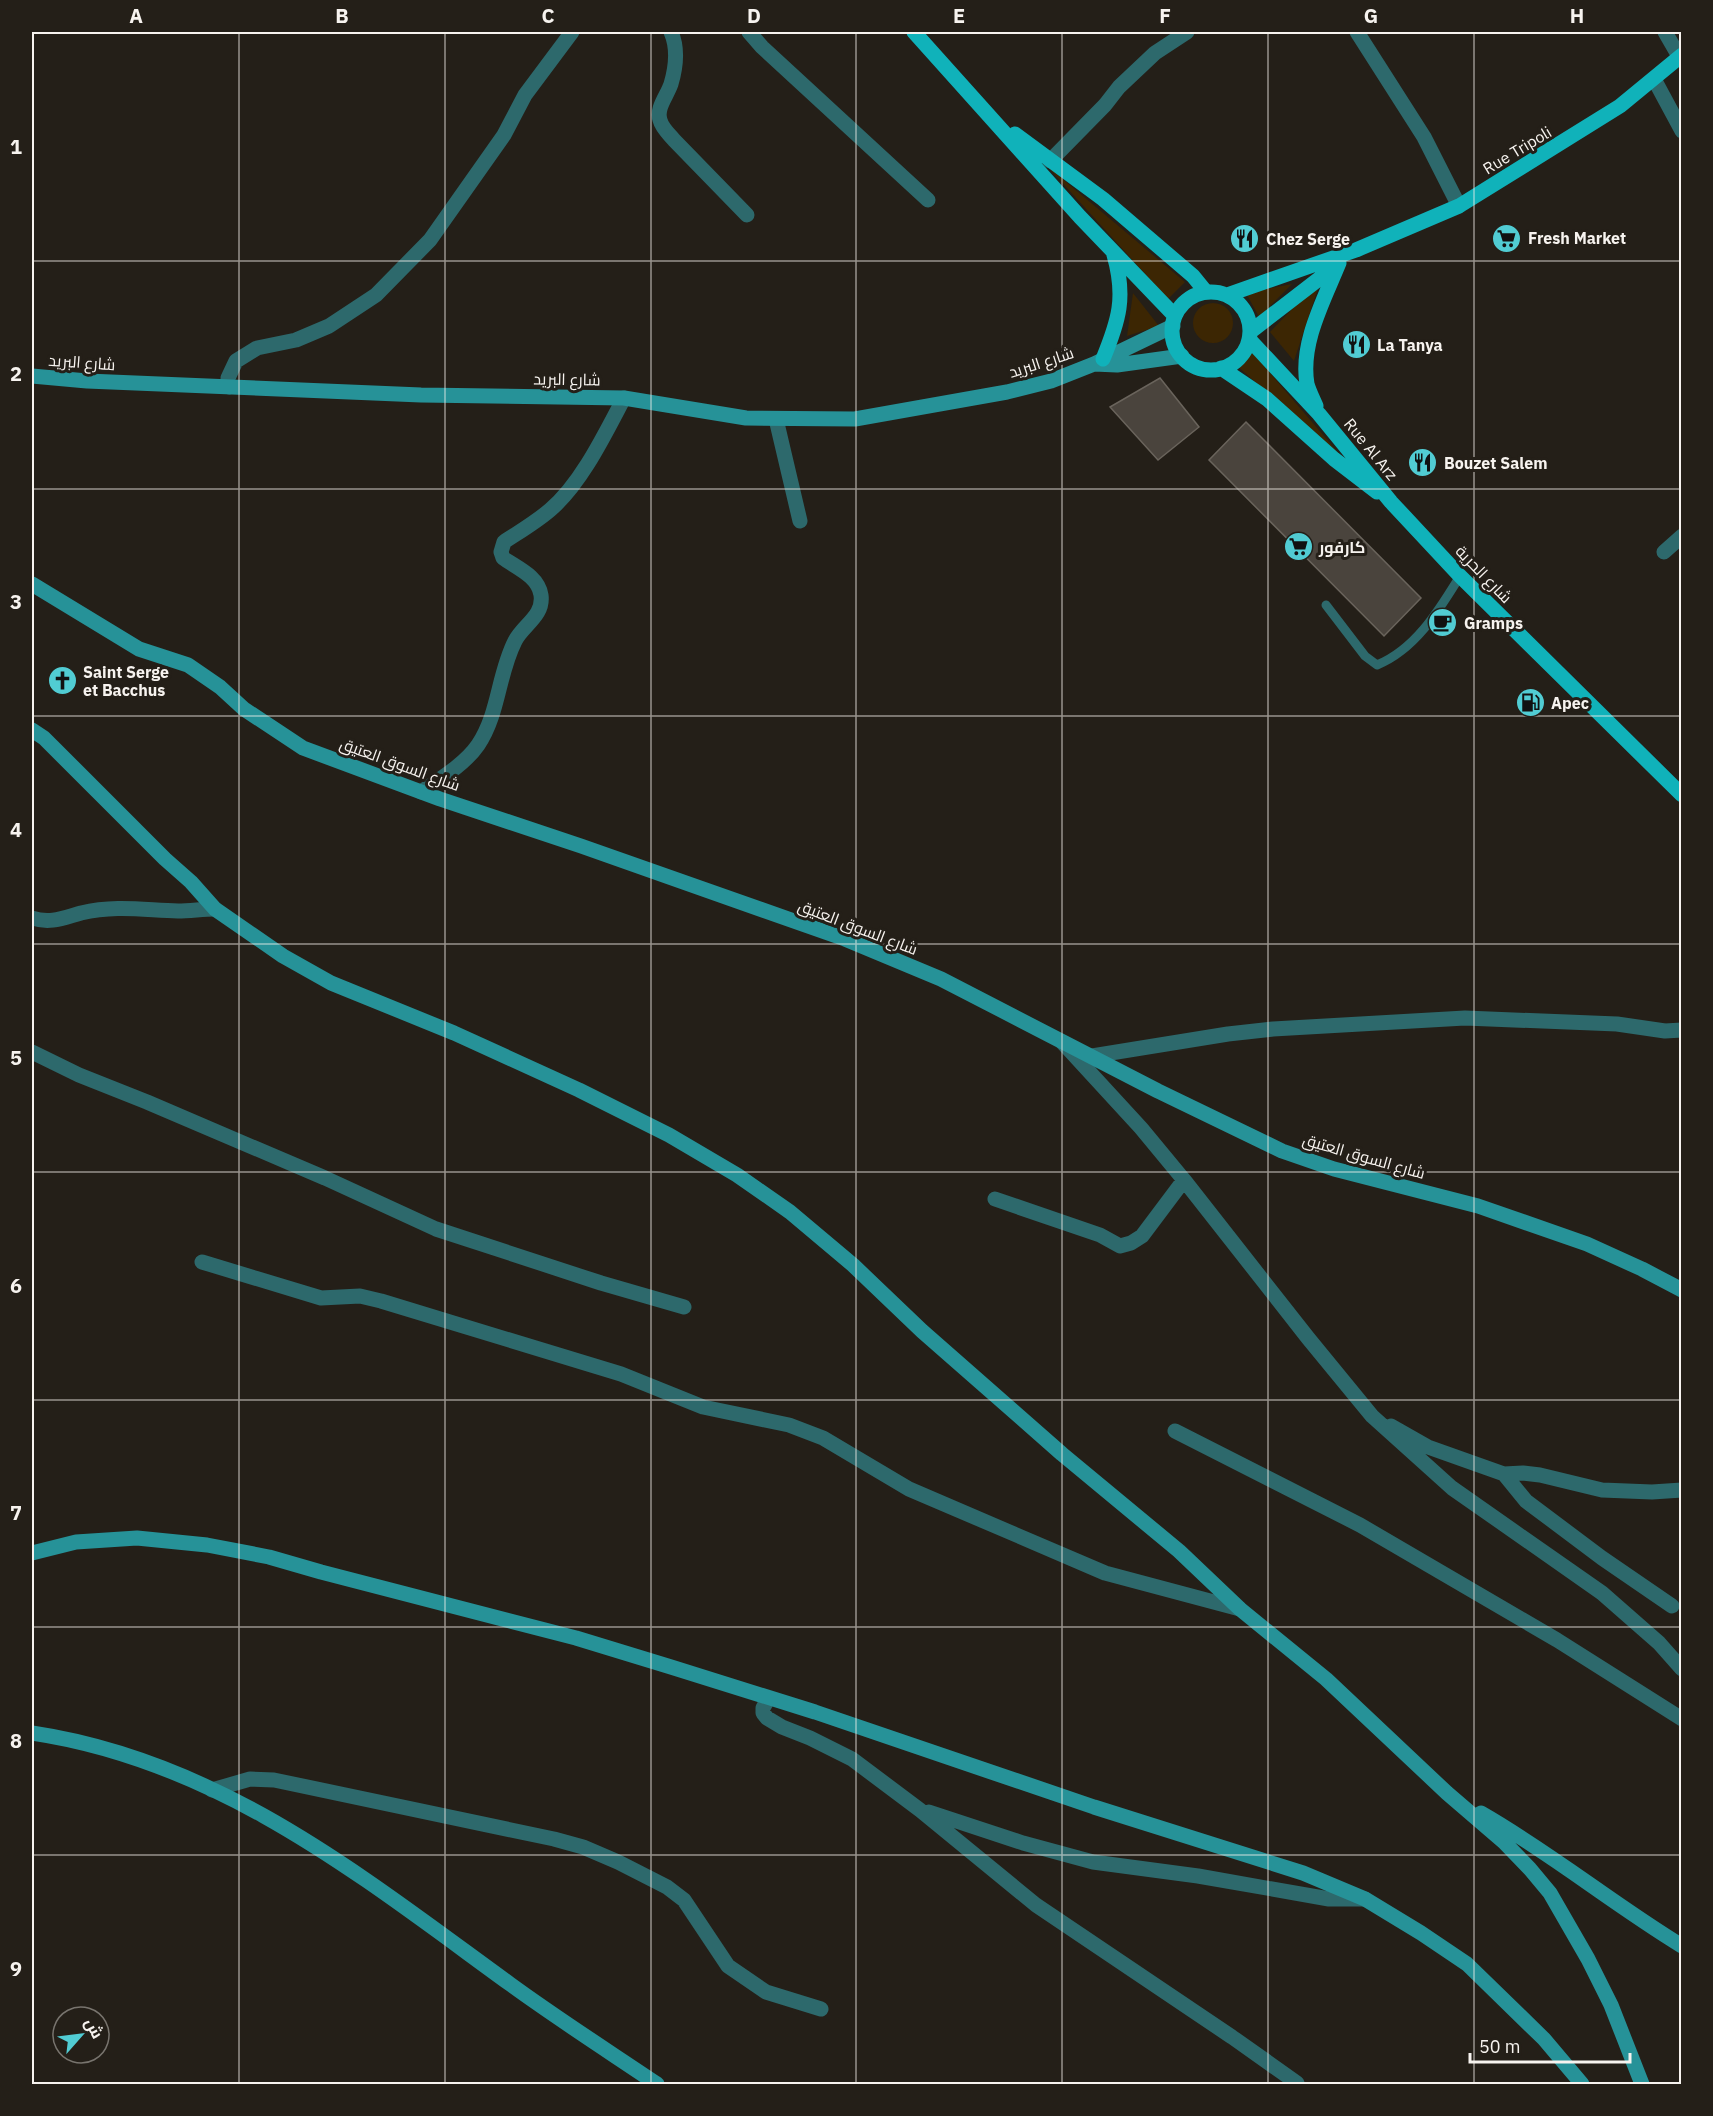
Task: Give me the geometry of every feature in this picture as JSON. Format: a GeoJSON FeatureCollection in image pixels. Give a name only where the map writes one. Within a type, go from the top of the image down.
{"type":"FeatureCollection","features":[{"type":"Feature","properties":{"kind":"main road"},"geometry":{"type":"LineString","coordinates":[[914,32],[1174,321]]}},
{"type":"Feature","properties":{"kind":"main road","name":"Rue Tripoli"},"geometry":{"type":"LineString","coordinates":[[1227,295],[1356,250],[1459,206],[1620,106],[1681,57]]}},
{"type":"Feature","properties":{"kind":"main road"},"geometry":{"type":"LineString","coordinates":[[988,114],[1103,199],[1193,276],[1206,292]]}},
{"type":"Feature","properties":{"kind":"main road","name":"Rue Tripoli"},"geometry":{"type":"LineString","coordinates":[[1250,336],[1356,250]]}},
{"type":"Feature","properties":{"kind":"main road"},"geometry":{"type":"LineString","coordinates":[[1098,361],[1114,331],[1121,289],[1113,252]]}},
{"type":"Feature","properties":{"kind":"main road"},"geometry":{"type":"LineString","coordinates":[[1319,414],[1307,385],[1308,348],[1339,263]]}},
{"type":"Feature","properties":{"kind":"main road"},"geometry":{"type":"LineString","coordinates":[[1206,292],[1227,295],[1242,306],[1247,314],[1250,336],[1246,348],[1236,361],[1221,368],[1204,369],[1182,356],[1174,342],[1174,321],[1188,300],[1196,294],[1206,292]]}},
{"type":"Feature","properties":{"kind":"main road","name":"Rue Al Arz"},"geometry":{"type":"LineString","coordinates":[[1250,336],[1319,414],[1391,502]]}},
{"type":"Feature","properties":{"kind":"main road","name":"Rue Al Arz"},"geometry":{"type":"LineString","coordinates":[[1221,368],[1267,399],[1341,465],[1391,502]]}},
{"type":"Feature","properties":{"kind":"main road","name":"شارع الحرية"},"geometry":{"type":"LineString","coordinates":[[1391,502],[1460,576],[1682,795]]}},
{"type":"Feature","properties":{"kind":"street"},"geometry":{"type":"LineString","coordinates":[[229,387],[228,378],[236,361],[257,348],[296,340],[329,326],[376,295],[430,240],[504,135],[525,95],[572,32]]}},
{"type":"Feature","properties":{"kind":"street"},"geometry":{"type":"LineString","coordinates":[[671,32],[674,38],[676,60],[670,84],[660,108],[659,118],[663,128],[747,215]]}},
{"type":"Feature","properties":{"kind":"street"},"geometry":{"type":"LineString","coordinates":[[749,32],[762,47],[927,200]]}},
{"type":"Feature","properties":{"kind":"street"},"geometry":{"type":"LineString","coordinates":[[1050,160],[1105,105],[1119,87],[1155,53],[1187,32]]}},
{"type":"Feature","properties":{"kind":"street"},"geometry":{"type":"LineString","coordinates":[[1357,32],[1424,136],[1459,206]]}},
{"type":"Feature","properties":{"kind":"street"},"geometry":{"type":"LineString","coordinates":[[1665,32],[1681,57]]}},
{"type":"Feature","properties":{"kind":"street"},"geometry":{"type":"LineString","coordinates":[[1654,79],[1682,131]]}},
{"type":"Feature","properties":{"kind":"street","name":"شارع البريد"},"geometry":{"type":"LineString","coordinates":[[32,376],[87,381],[421,395],[624,398],[746,418],[855,419],[1007,392],[1051,381],[1098,361],[1174,321]]}},
{"type":"Feature","properties":{"kind":"street","name":"شارع البريد"},"geometry":{"type":"LineString","coordinates":[[1098,361],[1118,365],[1182,356]]}},
{"type":"Feature","properties":{"kind":"street"},"geometry":{"type":"LineString","coordinates":[[421,792],[446,774],[477,746],[494,708],[515,641],[536,617],[540,606],[542,598],[534,580],[503,558],[501,546],[550,510],[565,495],[591,458],[624,398]]}},
{"type":"Feature","properties":{"kind":"street"},"geometry":{"type":"LineString","coordinates":[[776,419],[800,521]]}},
{"type":"Feature","properties":{"kind":"street"},"geometry":{"type":"LineString","coordinates":[[1664,552],[1682,536]]}},
{"type":"Feature","properties":{"kind":"street","name":"شارع السوق العتيق"},"geometry":{"type":"LineString","coordinates":[[32,584],[139,649],[188,665],[220,687],[244,709],[303,748],[421,792],[845,939],[940,979],[1158,1091],[1282,1151],[1334,1169],[1478,1206],[1587,1244],[1682,1290]]}},
{"type":"Feature","properties":{"kind":"street"},"geometry":{"type":"LineString","coordinates":[[32,730],[44,738],[215,909],[283,956],[331,983],[454,1033],[579,1090],[669,1136],[737,1175],[790,1212],[853,1265],[922,1331],[1062,1454],[1179,1551],[1240,1610],[1326,1679],[1447,1793],[1504,1842],[1530,1869],[1550,1893],[1588,1959],[1611,2005],[1642,2085]]}},
{"type":"Feature","properties":{"kind":"street"},"geometry":{"type":"LineString","coordinates":[[32,918],[45,922],[99,910],[136,907],[179,911],[215,909]]}},
{"type":"Feature","properties":{"kind":"street"},"geometry":{"type":"LineString","coordinates":[[1092,1056],[1273,1029],[1465,1018],[1617,1024],[1665,1031],[1682,1030]]}},
{"type":"Feature","properties":{"kind":"street"},"geometry":{"type":"LineString","coordinates":[[1060,1039],[1141,1128],[1372,1416],[1452,1488],[1602,1593],[1659,1643],[1682,1669]]}},
{"type":"Feature","properties":{"kind":"street"},"geometry":{"type":"LineString","coordinates":[[32,1052],[79,1075],[325,1178],[436,1229],[600,1283],[684,1307]]}},
{"type":"Feature","properties":{"kind":"street"},"geometry":{"type":"LineString","coordinates":[[995,1199],[1100,1235],[1120,1246],[1142,1236],[1184,1180]]}},
{"type":"Feature","properties":{"kind":"street"},"geometry":{"type":"LineString","coordinates":[[202,1262],[321,1298],[360,1296],[381,1301],[621,1374],[703,1407],[789,1425],[823,1438],[909,1489],[1105,1573],[1240,1610]]}},
{"type":"Feature","properties":{"kind":"street"},"geometry":{"type":"LineString","coordinates":[[1372,1416],[1428,1447],[1504,1474],[1540,1475],[1602,1490],[1652,1492],[1682,1490]]}},
{"type":"Feature","properties":{"kind":"street"},"geometry":{"type":"LineString","coordinates":[[1175,1431],[1379,1536],[1557,1640],[1682,1719]]}},
{"type":"Feature","properties":{"kind":"street"},"geometry":{"type":"LineString","coordinates":[[1504,1474],[1526,1501],[1602,1558],[1672,1606]]}},
{"type":"Feature","properties":{"kind":"street"},"geometry":{"type":"LineString","coordinates":[[32,1553],[76,1542],[137,1539],[207,1545],[269,1557],[576,1638],[816,1712],[1094,1807],[1303,1873],[1365,1899],[1467,1964],[1544,2039],[1582,2085]]}},
{"type":"Feature","properties":{"kind":"street"},"geometry":{"type":"LineString","coordinates":[[768,1699],[763,1708],[763,1713],[767,1718],[852,1760],[920,1810],[1036,1905],[1297,2083]]}},
{"type":"Feature","properties":{"kind":"street"},"geometry":{"type":"LineString","coordinates":[[32,1733],[115,1751],[169,1770],[261,1814],[341,1862],[511,1985],[657,2085]]}},
{"type":"Feature","properties":{"kind":"street"},"geometry":{"type":"LineString","coordinates":[[212,1790],[250,1779],[274,1780],[583,1847],[668,1887],[684,1900],[728,1966],[766,1992],[821,2009]]}},
{"type":"Feature","properties":{"kind":"street"},"geometry":{"type":"LineString","coordinates":[[1447,1793],[1521,1836],[1644,1923],[1682,1946]]}},
{"type":"Feature","properties":{"kind":"street"},"geometry":{"type":"LineString","coordinates":[[920,1810],[1023,1843],[1093,1862],[1198,1876],[1329,1899],[1365,1899]]}},
{"type":"Feature","properties":{"kind":"lane"},"geometry":{"type":"LineString","coordinates":[[1326,605],[1365,656],[1377,665],[1392,659],[1413,641],[1438,611],[1460,576]]}},
{"type":"Feature","properties":{"kind":"shaded area"},"geometry":{"type":"Polygon","coordinates":[[[1046,165],[1185,282],[1168,299],[1046,165]]]}},
{"type":"Feature","properties":{"kind":"shaded area"},"geometry":{"type":"Polygon","coordinates":[[[1321,279],[1294,361],[1270,332],[1321,279]]]}},
{"type":"Feature","properties":{"kind":"shaded area"},"geometry":{"type":"Polygon","coordinates":[[[1292,284],[1259,317],[1246,293],[1292,284]]]}},
{"type":"Feature","properties":{"kind":"shaded area"},"geometry":{"type":"Polygon","coordinates":[[[1133,293],[1159,326],[1127,336],[1133,293]]]}},
{"type":"Feature","properties":{"kind":"shaded area"},"geometry":{"type":"Polygon","coordinates":[[[1213,303],[1221,304],[1227,309],[1232,315],[1232,331],[1227,337],[1221,342],[1213,343],[1205,342],[1199,337],[1194,331],[1193,323],[1194,315],[1199,309],[1205,304],[1213,303]]]}},
{"type":"Feature","properties":{"kind":"shaded area"},"geometry":{"type":"Polygon","coordinates":[[[1252,352],[1348,464],[1236,365],[1252,352]]]}},
{"type":"Feature","properties":{"kind":"building"},"geometry":{"type":"Polygon","coordinates":[[[1160,378],[1199,427],[1158,460],[1110,407],[1160,378]]]}},
{"type":"Feature","properties":{"kind":"building"},"geometry":{"type":"Polygon","coordinates":[[[1246,422],[1421,598],[1384,636],[1209,460],[1246,422]]]}},
{"type":"Feature","properties":{"kind":"place","name":"Fresh Market"},"geometry":{"type":"Point","coordinates":[1507,238]}},
{"type":"Feature","properties":{"kind":"place","name":"Chez Serge"},"geometry":{"type":"Point","coordinates":[1245,239]}},
{"type":"Feature","properties":{"kind":"place","name":"La Tanya"},"geometry":{"type":"Point","coordinates":[1356,345]}},
{"type":"Feature","properties":{"kind":"place","name":"Bouzet Salem"},"geometry":{"type":"Point","coordinates":[1423,463]}},
{"type":"Feature","properties":{"kind":"place","name":"كارفور"},"geometry":{"type":"Point","coordinates":[1298,547]}},
{"type":"Feature","properties":{"kind":"place","name":"Gramps"},"geometry":{"type":"Point","coordinates":[1443,623]}},
{"type":"Feature","properties":{"kind":"place","name":"Saint Serge et Bacchus"},"geometry":{"type":"Point","coordinates":[62,681]}},
{"type":"Feature","properties":{"kind":"place","name":"Apec"},"geometry":{"type":"Point","coordinates":[1530,703]}}]}
